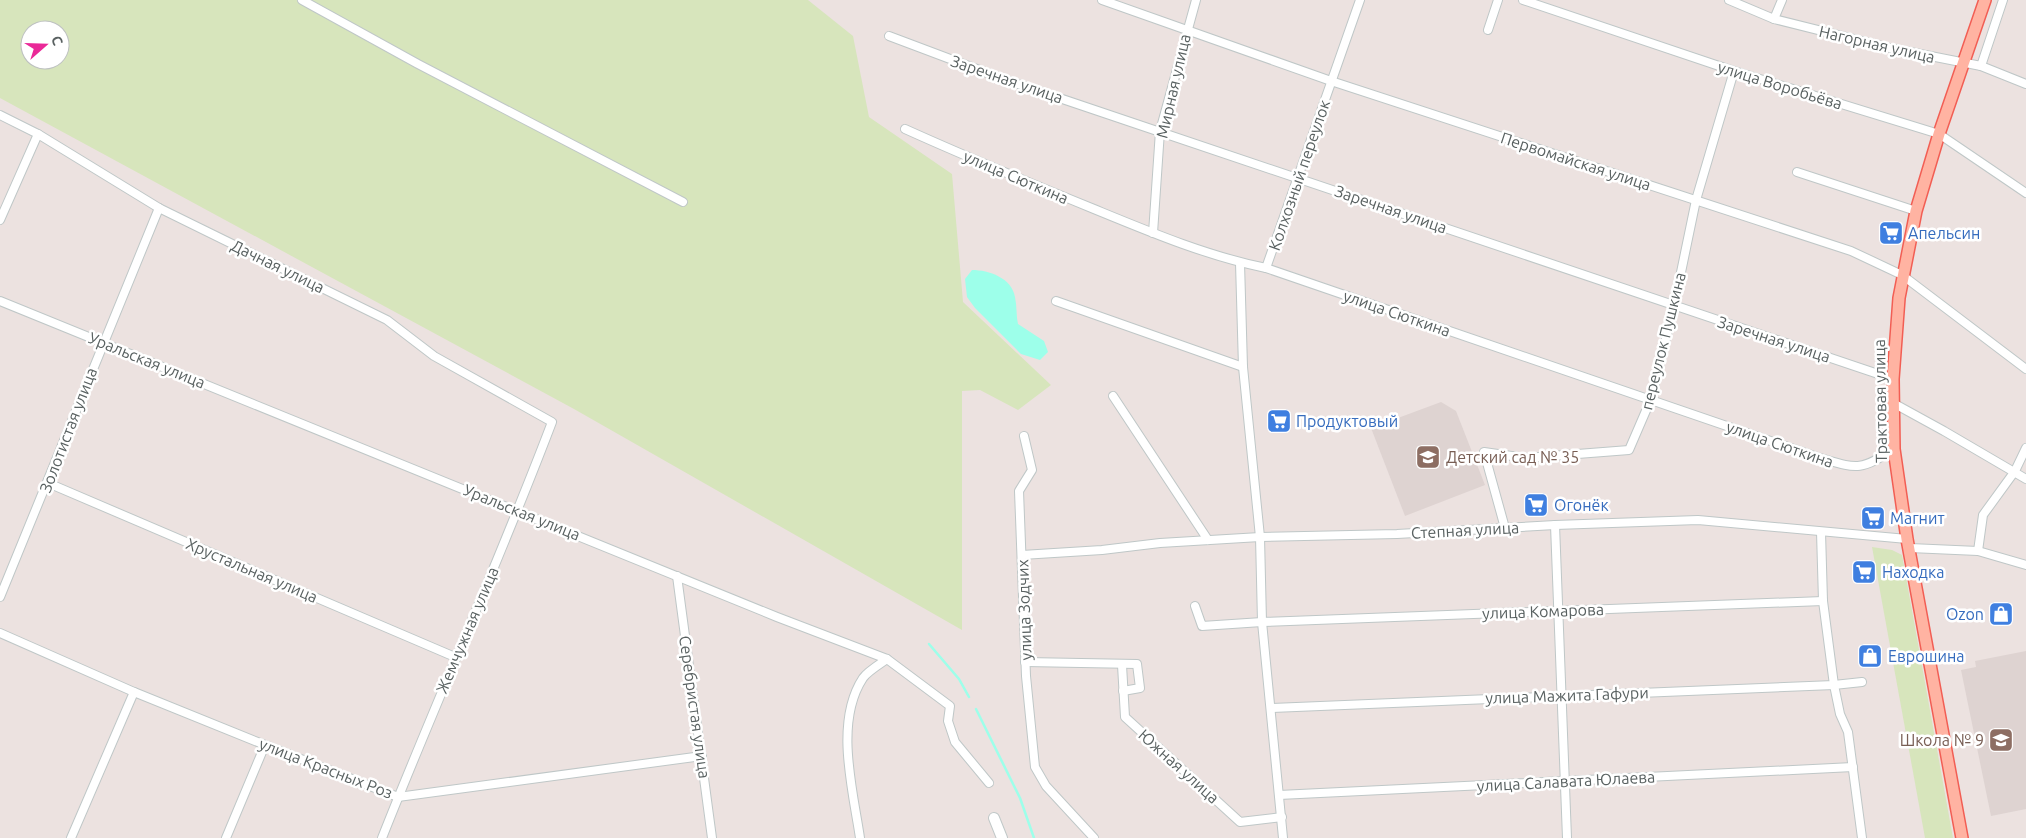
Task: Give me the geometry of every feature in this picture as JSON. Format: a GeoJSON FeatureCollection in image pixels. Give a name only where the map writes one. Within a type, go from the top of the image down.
{"type":"FeatureCollection","features":[{"type":"Feature","properties":{"kind":"main road","name":"Трактовая улица"},"geometry":{"type":"LineString","coordinates":[[1962,838],[1908,543],[1894,449],[1893,379],[1895,334],[1902,275],[1916,211],[1962,63],[1985,0]]}},
{"type":"Feature","properties":{"kind":"street"},"geometry":{"type":"LineString","coordinates":[[302,0],[418,64],[683,202]]}},
{"type":"Feature","properties":{"kind":"street","name":"Первомайская улица"},"geometry":{"type":"LineString","coordinates":[[1102,0],[1331,81],[1851,251],[1902,275],[2026,369]]}},
{"type":"Feature","properties":{"kind":"street","name":"Мирная улица"},"geometry":{"type":"LineString","coordinates":[[1153,233],[1160,131],[1196,0]]}},
{"type":"Feature","properties":{"kind":"street","name":"Колхозный переулок"},"geometry":{"type":"LineString","coordinates":[[1266,268],[1360,0]]}},
{"type":"Feature","properties":{"kind":"street"},"geometry":{"type":"LineString","coordinates":[[1488,30],[1498,0]]}},
{"type":"Feature","properties":{"kind":"street","name":"улица Воробьёва"},"geometry":{"type":"LineString","coordinates":[[1523,0],[1734,71],[1939,134],[2026,193]]}},
{"type":"Feature","properties":{"kind":"street","name":"Нагорная улица"},"geometry":{"type":"LineString","coordinates":[[1729,0],[1774,19],[1890,48],[1981,66],[2026,84]]}},
{"type":"Feature","properties":{"kind":"street"},"geometry":{"type":"LineString","coordinates":[[1774,19],[1782,0]]}},
{"type":"Feature","properties":{"kind":"street"},"geometry":{"type":"LineString","coordinates":[[1981,66],[2003,0]]}},
{"type":"Feature","properties":{"kind":"street","name":"Заречная улица"},"geometry":{"type":"LineString","coordinates":[[889,36],[1006,80],[1893,379]]}},
{"type":"Feature","properties":{"kind":"street","name":"переулок Пушкина"},"geometry":{"type":"LineString","coordinates":[[1505,528],[1484,452],[1526,458],[1629,450],[1651,399],[1674,306],[1696,200],[1734,71]]}},
{"type":"Feature","properties":{"kind":"street","name":"Дачная улица"},"geometry":{"type":"LineString","coordinates":[[0,115],[38,134],[159,208],[387,320],[434,356],[552,422]]}},
{"type":"Feature","properties":{"kind":"street","name":"улица Сюткина"},"geometry":{"type":"LineString","coordinates":[[904,128],[981,163],[1153,233],[1240,263],[1266,268],[1852,467],[1871,464],[1894,449]]}},
{"type":"Feature","properties":{"kind":"street"},"geometry":{"type":"LineString","coordinates":[[0,220],[38,134]]}},
{"type":"Feature","properties":{"kind":"street"},"geometry":{"type":"LineString","coordinates":[[1797,172],[1916,211]]}},
{"type":"Feature","properties":{"kind":"street","name":"Золотистая улица"},"geometry":{"type":"LineString","coordinates":[[0,597],[48,484],[103,342],[159,208]]}},
{"type":"Feature","properties":{"kind":"street"},"geometry":{"type":"LineString","coordinates":[[1240,263],[1243,367],[1260,537],[1262,622],[1272,708],[1283,838]]}},
{"type":"Feature","properties":{"kind":"street","name":"Уральская улица"},"geometry":{"type":"LineString","coordinates":[[0,301],[805,628],[887,659],[950,706],[948,721],[955,742],[989,783]]}},
{"type":"Feature","properties":{"kind":"street"},"geometry":{"type":"LineString","coordinates":[[1056,301],[1243,367]]}},
{"type":"Feature","properties":{"kind":"street"},"geometry":{"type":"LineString","coordinates":[[1113,396],[1208,540]]}},
{"type":"Feature","properties":{"kind":"street"},"geometry":{"type":"LineString","coordinates":[[1893,403],[2026,479]]}},
{"type":"Feature","properties":{"kind":"street","name":"Жемчужная улица"},"geometry":{"type":"LineString","coordinates":[[382,838],[518,511],[552,422]]}},
{"type":"Feature","properties":{"kind":"street","name":"улица Зодчих"},"geometry":{"type":"LineString","coordinates":[[1024,436],[1032,470],[1018,491],[1025,662],[1036,767],[1046,786],[1094,838]]}},
{"type":"Feature","properties":{"kind":"street"},"geometry":{"type":"LineString","coordinates":[[1978,550],[1983,515],[2015,471],[2026,448]]}},
{"type":"Feature","properties":{"kind":"street","name":"Хрустальная улица"},"geometry":{"type":"LineString","coordinates":[[48,484],[456,657]]}},
{"type":"Feature","properties":{"kind":"street","name":"Степная улица"},"geometry":{"type":"LineString","coordinates":[[1022,555],[1102,550],[1160,542],[1698,520],[1908,543]]}},
{"type":"Feature","properties":{"kind":"street"},"geometry":{"type":"LineString","coordinates":[[1555,525],[1567,838]]}},
{"type":"Feature","properties":{"kind":"street"},"geometry":{"type":"LineString","coordinates":[[1821,532],[1823,600],[1834,685],[1840,714],[1848,732],[1862,838]]}},
{"type":"Feature","properties":{"kind":"street"},"geometry":{"type":"LineString","coordinates":[[1908,543],[1978,550],[2026,565]]}},
{"type":"Feature","properties":{"kind":"street","name":"Серебристая улица"},"geometry":{"type":"LineString","coordinates":[[677,576],[712,838]]}},
{"type":"Feature","properties":{"kind":"street","name":"улица Комарова"},"geometry":{"type":"LineString","coordinates":[[1194,606],[1202,626],[1823,600]]}},
{"type":"Feature","properties":{"kind":"street","name":"улица Красных Роз"},"geometry":{"type":"LineString","coordinates":[[0,633],[134,692],[265,746],[398,797],[702,756]]}},
{"type":"Feature","properties":{"kind":"street"},"geometry":{"type":"LineString","coordinates":[[860,838],[847,749],[851,707],[863,677],[887,659]]}},
{"type":"Feature","properties":{"kind":"street"},"geometry":{"type":"LineString","coordinates":[[1025,662],[1137,664],[1140,688],[1123,691]]}},
{"type":"Feature","properties":{"kind":"street","name":"Южная улица"},"geometry":{"type":"LineString","coordinates":[[1122,665],[1125,717],[1240,822],[1282,818]]}},
{"type":"Feature","properties":{"kind":"street","name":"улица Мажита Гафури"},"geometry":{"type":"LineString","coordinates":[[1272,708],[1834,685],[1862,682]]}},
{"type":"Feature","properties":{"kind":"street"},"geometry":{"type":"LineString","coordinates":[[71,838],[134,692]]}},
{"type":"Feature","properties":{"kind":"street"},"geometry":{"type":"LineString","coordinates":[[226,838],[265,746]]}},
{"type":"Feature","properties":{"kind":"street","name":"улица Салавата Юлаева"},"geometry":{"type":"LineString","coordinates":[[1279,795],[1853,767]]}},
{"type":"Feature","properties":{"kind":"street"},"geometry":{"type":"LineString","coordinates":[[994,818],[1002,838]]}},
{"type":"Feature","properties":{"kind":"shaded area"},"geometry":{"type":"Polygon","coordinates":[[[0,0],[808,0],[853,36],[869,117],[952,174],[963,302],[1051,385],[1018,410],[980,390],[962,391],[962,630],[574,409],[0,98],[0,0]]]}},
{"type":"Feature","properties":{"kind":"shaded area"},"geometry":{"type":"Polygon","coordinates":[[[972,270],[979,270],[999,276],[1013,290],[1018,324],[1044,341],[1048,352],[1040,360],[1021,354],[975,308],[967,297],[965,279],[972,270]]]}},
{"type":"Feature","properties":{"kind":"shaded area","name":"Детский сад № 35"},"geometry":{"type":"Polygon","coordinates":[[[1441,402],[1456,411],[1485,485],[1405,516],[1371,428],[1441,402]]]}},
{"type":"Feature","properties":{"kind":"shaded area"},"geometry":{"type":"Polygon","coordinates":[[[1872,547],[1892,550],[1902,555],[1953,838],[1925,838],[1872,547]]]}},
{"type":"Feature","properties":{"kind":"shaded area","name":"Школа № 9"},"geometry":{"type":"Polygon","coordinates":[[[2026,651],[2026,809],[1991,816],[1961,670],[1976,667],[1975,661],[2026,651]]]}},
{"type":"Feature","properties":{"kind":"waterway"},"geometry":{"type":"LineString","coordinates":[[929,644],[959,679],[969,697]]}},
{"type":"Feature","properties":{"kind":"waterway"},"geometry":{"type":"LineString","coordinates":[[976,709],[1020,798],[1034,838]]}},
{"type":"Feature","properties":{"kind":"place","name":"Апельсин"},"geometry":{"type":"Point","coordinates":[1891,233]}},
{"type":"Feature","properties":{"kind":"place","name":"Продуктовый"},"geometry":{"type":"Point","coordinates":[1279,421]}},
{"type":"Feature","properties":{"kind":"place","name":"Детский сад № 35"},"geometry":{"type":"Point","coordinates":[1428,457]}},
{"type":"Feature","properties":{"kind":"place","name":"Огонёк"},"geometry":{"type":"Point","coordinates":[1536,505]}},
{"type":"Feature","properties":{"kind":"place","name":"Магнит"},"geometry":{"type":"Point","coordinates":[1873,518]}},
{"type":"Feature","properties":{"kind":"place","name":"Находка"},"geometry":{"type":"Point","coordinates":[1864,572]}},
{"type":"Feature","properties":{"kind":"place","name":"Ozon"},"geometry":{"type":"Point","coordinates":[2001,614]}},
{"type":"Feature","properties":{"kind":"place","name":"Еврошина"},"geometry":{"type":"Point","coordinates":[1870,656]}},
{"type":"Feature","properties":{"kind":"place","name":"Школа № 9"},"geometry":{"type":"Point","coordinates":[2001,740]}}]}
